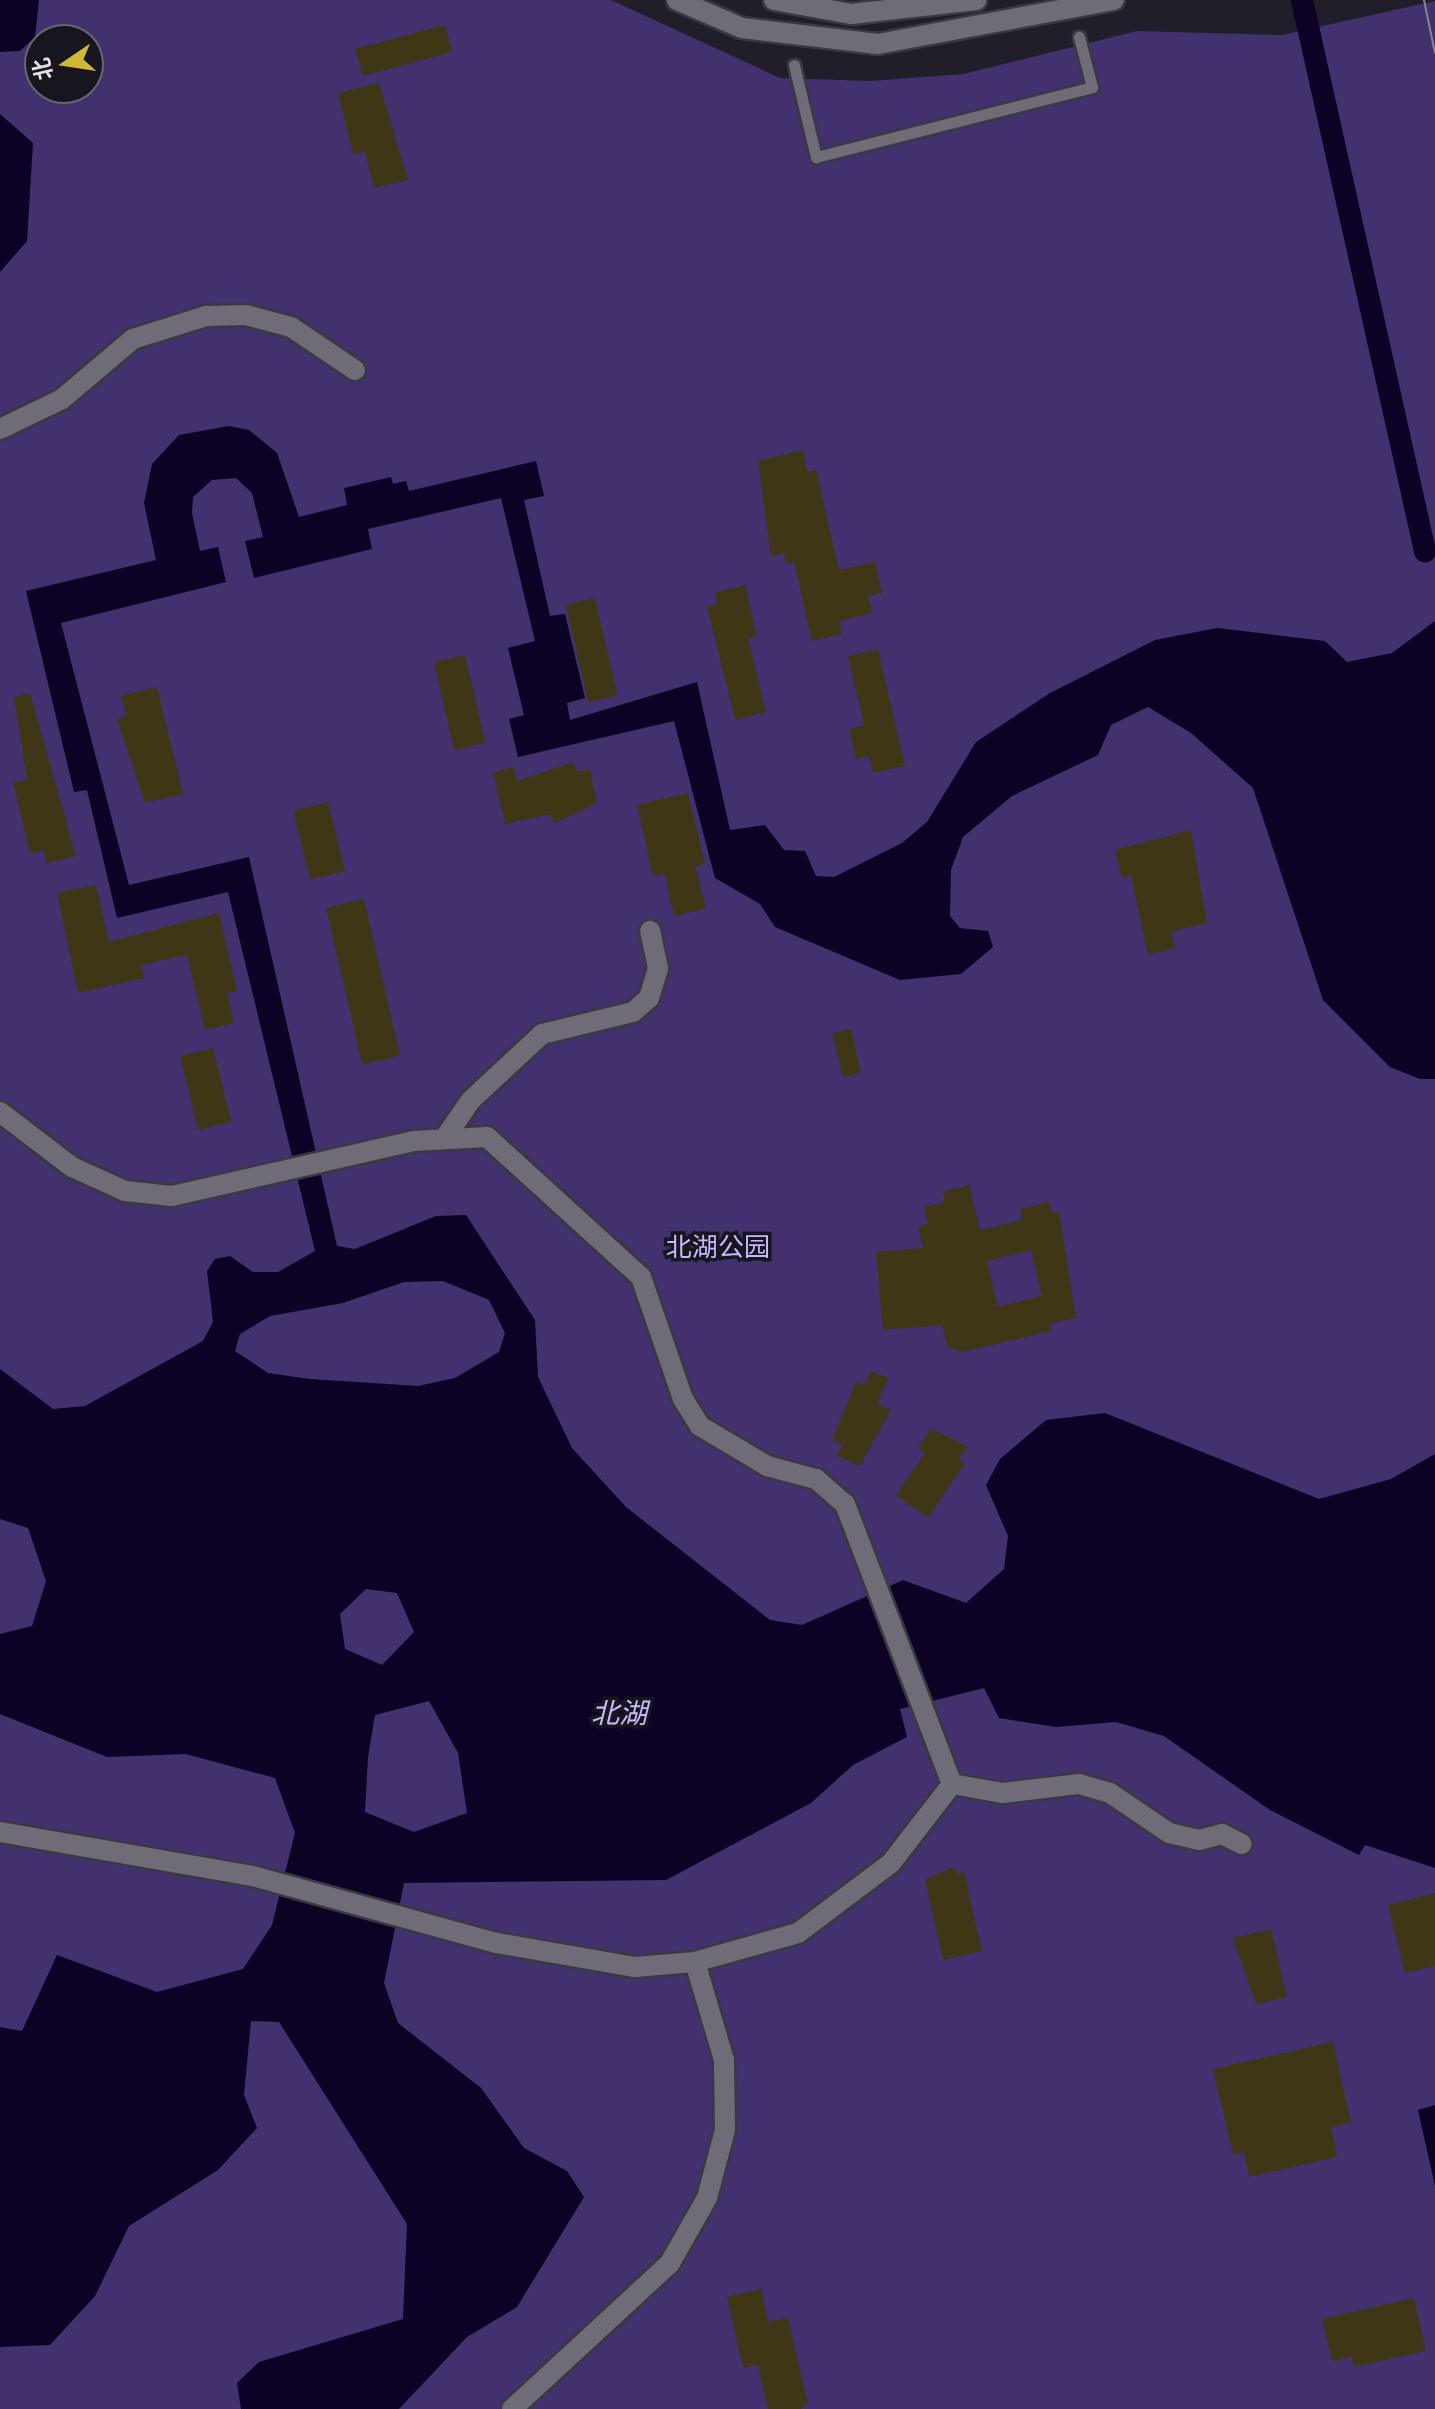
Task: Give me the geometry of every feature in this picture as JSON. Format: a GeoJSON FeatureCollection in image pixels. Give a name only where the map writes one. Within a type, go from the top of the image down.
{"type":"FeatureCollection","features":[{"type":"Feature","properties":{"kind":"street"},"geometry":{"type":"LineString","coordinates":[[677,0],[742,28],[878,44],[1114,0]]}},
{"type":"Feature","properties":{"kind":"street"},"geometry":{"type":"LineString","coordinates":[[774,0],[851,14],[976,0]]}},
{"type":"Feature","properties":{"kind":"street"},"geometry":{"type":"LineString","coordinates":[[0,429],[60,400],[133,339],[206,316],[246,315],[291,327],[355,370]]}},
{"type":"Feature","properties":{"kind":"street"},"geometry":{"type":"LineString","coordinates":[[444,1139],[471,1100],[542,1034],[633,1012],[649,998],[658,968],[650,931]]}},
{"type":"Feature","properties":{"kind":"street"},"geometry":{"type":"LineString","coordinates":[[0,1112],[72,1167],[125,1191],[172,1196],[444,1139],[487,1137],[608,1239],[641,1277],[683,1399],[700,1426],[767,1466],[816,1479],[845,1504],[944,1753],[952,1784]]}},
{"type":"Feature","properties":{"kind":"street"},"geometry":{"type":"LineString","coordinates":[[952,1784],[1003,1793],[1079,1784],[1110,1793],[1169,1833],[1199,1840],[1222,1834],[1242,1844]]}},
{"type":"Feature","properties":{"kind":"street"},"geometry":{"type":"LineString","coordinates":[[0,1832],[252,1876],[571,1958],[634,1967],[695,1962],[798,1933],[834,1911],[891,1863],[952,1784]]}},
{"type":"Feature","properties":{"kind":"street"},"geometry":{"type":"LineString","coordinates":[[512,2409],[619,2318],[670,2263],[707,2198],[725,2130],[724,2060],[695,1962]]}},
{"type":"Feature","properties":{"kind":"lane"},"geometry":{"type":"LineString","coordinates":[[794,65],[816,157],[1092,87],[1079,37]]}},
{"type":"Feature","properties":{"kind":"green space","name":"北湖公园"},"geometry":{"type":"Polygon","coordinates":[[[0,0],[611,0],[780,78],[871,81],[963,74],[1137,31],[1282,35],[1435,1],[1435,2409],[0,2409],[0,0]]]}},
{"type":"Feature","properties":{"kind":"water"},"geometry":{"type":"Polygon","coordinates":[[[0,0],[39,0],[36,24],[24,24],[24,47],[20,51],[0,52],[0,0]]]}},
{"type":"Feature","properties":{"kind":"water"},"geometry":{"type":"Polygon","coordinates":[[[0,114],[33,143],[27,241],[0,272],[0,114]]]}},
{"type":"Feature","properties":{"kind":"water","name":"北湖"},"geometry":{"type":"Polygon","coordinates":[[[229,426],[249,430],[277,453],[299,517],[347,505],[344,488],[391,477],[393,484],[406,481],[409,491],[536,461],[544,496],[524,500],[550,616],[565,614],[585,698],[567,703],[570,720],[697,682],[730,830],[765,825],[784,850],[805,851],[816,876],[834,877],[902,843],[927,822],[976,742],[1050,693],[1155,640],[1217,628],[1325,641],[1347,662],[1392,653],[1435,621],[1435,1079],[1420,1079],[1390,1067],[1323,1000],[1253,788],[1191,733],[1148,707],[1111,725],[1098,755],[1012,796],[963,837],[951,870],[950,916],[960,928],[988,931],[993,947],[961,974],[900,980],[775,927],[760,904],[715,878],[674,721],[518,757],[509,719],[524,715],[508,648],[535,641],[501,498],[368,529],[372,549],[254,578],[245,541],[263,537],[252,493],[236,478],[212,480],[193,497],[192,513],[200,551],[218,547],[226,582],[61,623],[129,885],[249,857],[337,1246],[355,1249],[436,1216],[466,1215],[535,1320],[538,1377],[572,1448],[626,1507],[770,1620],[802,1625],[903,1580],[966,1603],[1004,1569],[1008,1536],[986,1485],[1000,1459],[1046,1420],[1105,1413],[1319,1499],[1391,1479],[1435,1454],[1435,1868],[1365,1845],[1359,1855],[1270,1810],[1164,1736],[1116,1722],[1056,1727],[999,1718],[984,1688],[900,1709],[907,1737],[853,1765],[811,1803],[666,1880],[404,1883],[384,1983],[398,2023],[481,2088],[524,2148],[567,2171],[584,2197],[517,2307],[467,2337],[399,2409],[241,2409],[237,2383],[259,2362],[403,2319],[407,2224],[279,2022],[251,2021],[244,2095],[257,2128],[218,2170],[129,2226],[95,2296],[50,2345],[0,2347],[0,2027],[22,2031],[57,1955],[157,1992],[243,1969],[272,1925],[295,1833],[275,1778],[186,1754],[107,1757],[0,1714],[0,1634],[32,1626],[46,1581],[28,1528],[0,1519],[0,1369],[53,1409],[85,1406],[203,1341],[213,1322],[207,1271],[215,1259],[230,1256],[253,1272],[278,1272],[315,1251],[228,892],[117,918],[87,790],[74,792],[26,591],[156,560],[144,503],[152,464],[179,435],[229,426]],[[443,1281],[404,1282],[343,1303],[270,1316],[240,1334],[235,1351],[268,1373],[310,1379],[418,1386],[455,1378],[499,1352],[505,1333],[489,1300],[443,1281]],[[366,1589],[340,1614],[345,1649],[382,1665],[414,1632],[397,1593],[366,1589]],[[429,1701],[375,1715],[368,1757],[365,1812],[414,1832],[467,1813],[458,1753],[429,1701]]]}},
{"type":"Feature","properties":{"kind":"water"},"geometry":{"type":"Polygon","coordinates":[[[1435,2105],[1435,2186],[1418,2110],[1435,2105]]]}},
{"type":"Feature","properties":{"kind":"building"},"geometry":{"type":"Polygon","coordinates":[[[445,25],[452,52],[362,76],[355,49],[445,25]]]}},
{"type":"Feature","properties":{"kind":"building"},"geometry":{"type":"Polygon","coordinates":[[[379,83],[408,180],[374,188],[365,152],[353,154],[338,93],[379,83]]]}},
{"type":"Feature","properties":{"kind":"building"},"geometry":{"type":"Polygon","coordinates":[[[803,450],[807,472],[816,470],[839,570],[875,562],[882,593],[868,596],[872,613],[839,621],[842,634],[812,641],[794,562],[786,564],[784,553],[771,556],[758,461],[803,450]]]}},
{"type":"Feature","properties":{"kind":"building"},"geometry":{"type":"Polygon","coordinates":[[[745,585],[757,636],[748,638],[766,712],[735,720],[707,607],[718,604],[715,593],[745,585]]]}},
{"type":"Feature","properties":{"kind":"building"},"geometry":{"type":"Polygon","coordinates":[[[595,598],[617,695],[588,702],[566,605],[595,598]]]}},
{"type":"Feature","properties":{"kind":"building"},"geometry":{"type":"Polygon","coordinates":[[[878,649],[905,766],[873,773],[869,756],[856,759],[849,729],[864,725],[848,656],[878,649]]]}},
{"type":"Feature","properties":{"kind":"building"},"geometry":{"type":"Polygon","coordinates":[[[465,655],[485,743],[454,750],[434,662],[465,655]]]}},
{"type":"Feature","properties":{"kind":"building"},"geometry":{"type":"Polygon","coordinates":[[[157,687],[183,794],[145,803],[117,719],[127,716],[121,696],[157,687]]]}},
{"type":"Feature","properties":{"kind":"building"},"geometry":{"type":"Polygon","coordinates":[[[30,693],[76,856],[47,863],[44,850],[30,854],[13,783],[27,780],[14,697],[30,693]]]}},
{"type":"Feature","properties":{"kind":"building"},"geometry":{"type":"Polygon","coordinates":[[[574,762],[576,772],[590,769],[597,803],[554,824],[551,814],[505,824],[493,772],[514,767],[517,781],[574,762]]]}},
{"type":"Feature","properties":{"kind":"building"},"geometry":{"type":"Polygon","coordinates":[[[688,793],[705,864],[695,866],[706,909],[674,916],[665,874],[653,876],[637,805],[688,793]]]}},
{"type":"Feature","properties":{"kind":"building"},"geometry":{"type":"Polygon","coordinates":[[[328,802],[345,871],[310,880],[293,811],[328,802]]]}},
{"type":"Feature","properties":{"kind":"building"},"geometry":{"type":"Polygon","coordinates":[[[1191,830],[1207,923],[1171,932],[1175,948],[1148,955],[1131,875],[1122,878],[1115,850],[1191,830]]]}},
{"type":"Feature","properties":{"kind":"building"},"geometry":{"type":"Polygon","coordinates":[[[96,885],[109,942],[219,913],[237,991],[227,993],[234,1023],[205,1030],[187,955],[141,965],[144,978],[78,993],[57,893],[96,885]]]}},
{"type":"Feature","properties":{"kind":"building"},"geometry":{"type":"Polygon","coordinates":[[[364,899],[400,1056],[362,1065],[326,908],[364,899]]]}},
{"type":"Feature","properties":{"kind":"building"},"geometry":{"type":"Polygon","coordinates":[[[851,1029],[861,1073],[843,1077],[832,1033],[851,1029]]]}},
{"type":"Feature","properties":{"kind":"building"},"geometry":{"type":"Polygon","coordinates":[[[213,1048],[231,1122],[198,1130],[180,1056],[213,1048]]]}},
{"type":"Feature","properties":{"kind":"building"},"geometry":{"type":"Polygon","coordinates":[[[969,1185],[980,1230],[1022,1220],[1020,1209],[1049,1202],[1052,1213],[1059,1212],[1076,1318],[1049,1324],[1051,1331],[963,1352],[948,1348],[942,1325],[883,1330],[876,1252],[923,1248],[918,1227],[928,1224],[924,1207],[945,1202],[943,1192],[969,1185]],[[1031,1250],[987,1261],[998,1307],[1042,1296],[1031,1250]]]}},
{"type":"Feature","properties":{"kind":"building"},"geometry":{"type":"Polygon","coordinates":[[[871,1371],[888,1378],[877,1404],[891,1410],[860,1466],[837,1456],[842,1444],[832,1440],[856,1382],[865,1385],[871,1371]]]}},
{"type":"Feature","properties":{"kind":"building"},"geometry":{"type":"Polygon","coordinates":[[[931,1429],[968,1447],[959,1459],[964,1465],[928,1518],[896,1495],[925,1453],[918,1447],[931,1429]]]}},
{"type":"Feature","properties":{"kind":"building"},"geometry":{"type":"Polygon","coordinates":[[[954,1866],[956,1874],[964,1872],[982,1951],[943,1960],[925,1880],[954,1866]]]}},
{"type":"Feature","properties":{"kind":"building"},"geometry":{"type":"Polygon","coordinates":[[[1435,1893],[1435,1966],[1405,1973],[1388,1905],[1435,1893]]]}},
{"type":"Feature","properties":{"kind":"building"},"geometry":{"type":"Polygon","coordinates":[[[1271,1929],[1287,1997],[1256,2004],[1233,1938],[1271,1929]]]}},
{"type":"Feature","properties":{"kind":"building"},"geometry":{"type":"Polygon","coordinates":[[[1333,2042],[1351,2122],[1331,2127],[1337,2157],[1249,2177],[1244,2152],[1233,2155],[1213,2069],[1333,2042]]]}},
{"type":"Feature","properties":{"kind":"building"},"geometry":{"type":"Polygon","coordinates":[[[761,2289],[768,2322],[788,2318],[808,2404],[801,2409],[768,2409],[758,2365],[743,2368],[727,2297],[761,2289]]]}},
{"type":"Feature","properties":{"kind":"building"},"geometry":{"type":"Polygon","coordinates":[[[1414,2298],[1426,2351],[1354,2367],[1352,2357],[1332,2361],[1322,2319],[1414,2298]]]}},
{"type":"Feature","properties":{"kind":"waterway"},"geometry":{"type":"LineString","coordinates":[[1302,0],[1425,551]]}},
{"type":"Feature","properties":{"kind":"tram line"},"geometry":{"type":"LineString","coordinates":[[1424,0],[1435,53]]}}]}
